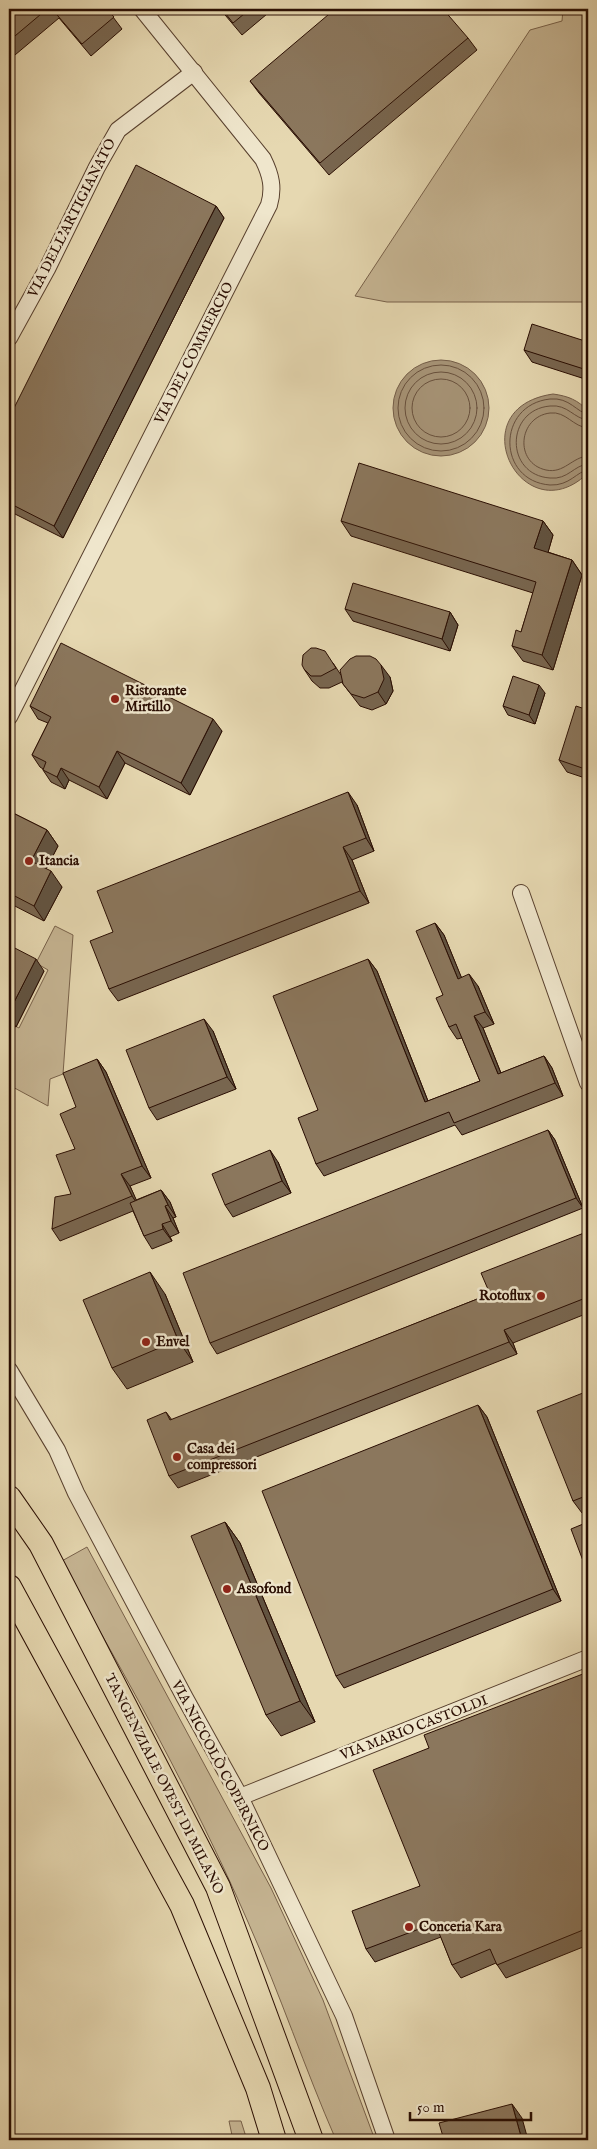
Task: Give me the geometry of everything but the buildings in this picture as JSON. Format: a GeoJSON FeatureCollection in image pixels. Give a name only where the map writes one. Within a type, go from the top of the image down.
{"type":"FeatureCollection","features":[{"type":"Feature","properties":{"kind":"highway","name":"TANGENZIALE OVEST DI MILANO"},"geometry":{"type":"LineString","coordinates":[[9,1498],[41,1544],[218,1887],[311,2140]]}},
{"type":"Feature","properties":{"kind":"highway"},"geometry":{"type":"LineString","coordinates":[[9,1587],[182,1905],[258,2088],[274,2140]]}},
{"type":"Feature","properties":{"kind":"street","name":"VIA DEL COMMERCIO"},"geometry":{"type":"LineString","coordinates":[[9,717],[269,205],[272,194],[270,173],[264,159],[142,9]]}},
{"type":"Feature","properties":{"kind":"street","name":"VIA DELL'ARTIGIANATO"},"geometry":{"type":"LineString","coordinates":[[9,338],[47,269],[118,130],[194,72]]}},
{"type":"Feature","properties":{"kind":"street"},"geometry":{"type":"LineString","coordinates":[[521,892],[588,1083]]}},
{"type":"Feature","properties":{"kind":"street","name":"VIA NICCOLÒ COPERNICO"},"geometry":{"type":"LineString","coordinates":[[9,1370],[44,1428],[185,1698],[240,1797],[344,2016],[387,2140]]}},
{"type":"Feature","properties":{"kind":"street","name":"VIA MARIO CASTOLDI"},"geometry":{"type":"LineString","coordinates":[[240,1797],[588,1658]]}},
{"type":"Feature","properties":{"kind":"shaded area"},"geometry":{"type":"Polygon","coordinates":[[[563,9],[588,9],[588,302],[387,302],[355,296],[530,30],[562,21],[563,9]]]}},
{"type":"Feature","properties":{"kind":"shaded area"},"geometry":{"type":"Polygon","coordinates":[[[55,926],[73,935],[63,1074],[50,1079],[48,1106],[9,1085],[9,1023],[19,1028],[48,970],[36,963],[55,926]]]}},
{"type":"Feature","properties":{"kind":"shaded area"},"geometry":{"type":"Polygon","coordinates":[[[87,1547],[271,1888],[323,2000],[375,2140],[336,2140],[260,1949],[227,1876],[183,1784],[60,1562],[87,1547]]]}},
{"type":"Feature","properties":{"kind":"shaded area"},"geometry":{"type":"Polygon","coordinates":[[[229,2121],[241,2121],[247,2140],[233,2140],[229,2121]]]}},
{"type":"Feature","properties":{"kind":"water"},"geometry":{"type":"Polygon","coordinates":[[[441,360],[459,364],[475,374],[485,390],[489,408],[485,426],[475,442],[459,452],[441,456],[423,452],[407,442],[397,426],[393,408],[397,390],[407,374],[423,364],[441,360]]]}},
{"type":"Feature","properties":{"kind":"water"},"geometry":{"type":"Polygon","coordinates":[[[553,394],[572,399],[588,411],[588,473],[564,488],[542,489],[523,479],[510,462],[505,442],[509,421],[524,404],[553,394]]]}},
{"type":"Feature","properties":{"kind":"place","name":"Ristorante Mirtillo"},"geometry":{"type":"Point","coordinates":[115,699]}},
{"type":"Feature","properties":{"kind":"place","name":"Itancia"},"geometry":{"type":"Point","coordinates":[29,861]}},
{"type":"Feature","properties":{"kind":"place","name":"Rotoflux"},"geometry":{"type":"Point","coordinates":[541,1296]}},
{"type":"Feature","properties":{"kind":"place","name":"Envel"},"geometry":{"type":"Point","coordinates":[146,1342]}},
{"type":"Feature","properties":{"kind":"place","name":"Casa dei compressori"},"geometry":{"type":"Point","coordinates":[177,1457]}},
{"type":"Feature","properties":{"kind":"place","name":"Assofond"},"geometry":{"type":"Point","coordinates":[227,1589]}},
{"type":"Feature","properties":{"kind":"place","name":"Conceria Kara"},"geometry":{"type":"Point","coordinates":[409,1927]}}]}
